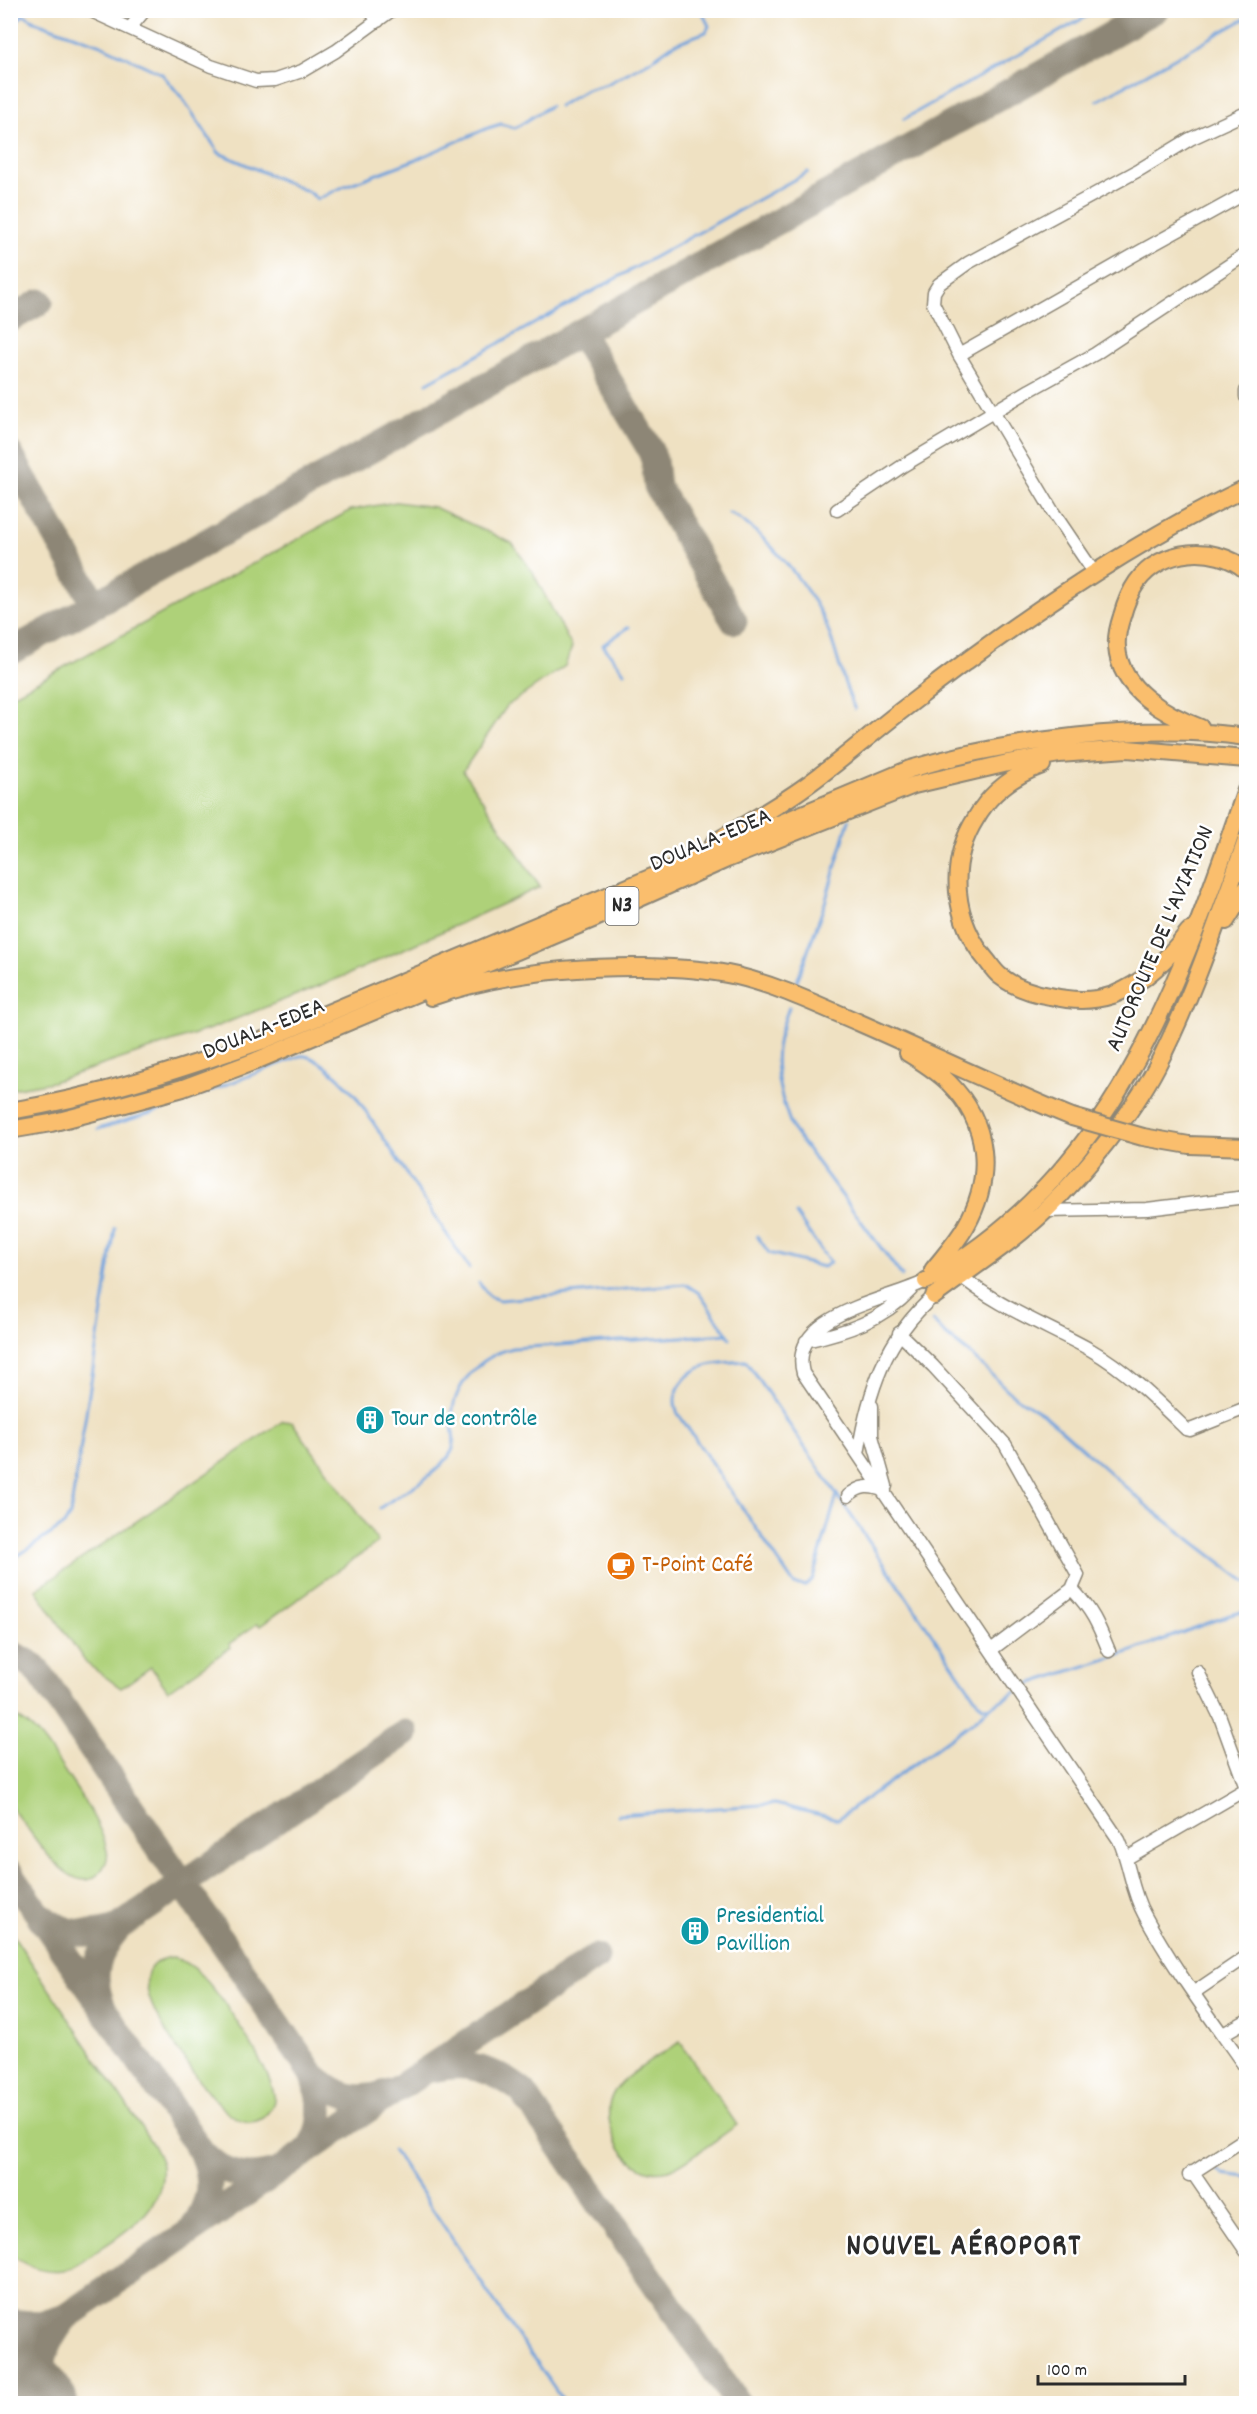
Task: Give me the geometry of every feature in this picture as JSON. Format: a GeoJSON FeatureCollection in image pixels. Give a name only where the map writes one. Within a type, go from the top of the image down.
{"type":"FeatureCollection","features":[{"type":"Feature","properties":{"kind":"highway"},"geometry":{"type":"LineString","coordinates":[[669,869],[804,788],[911,703],[1134,548],[1210,505],[1246,488]]}},
{"type":"Feature","properties":{"kind":"highway"},"geometry":{"type":"LineString","coordinates":[[1213,732],[1171,716],[1147,700],[1131,681],[1116,648],[1119,626],[1125,605],[1137,582],[1153,566],[1175,555],[1200,553],[1227,558],[1246,570]]}},
{"type":"Feature","properties":{"kind":"highway","name":"DOUALA-EDEA"},"geometry":{"type":"LineString","coordinates":[[10,1112],[51,1104],[181,1070],[261,1041],[884,779],[940,760],[1064,739],[1142,732],[1213,732],[1246,737]]}},
{"type":"Feature","properties":{"kind":"highway"},"geometry":{"type":"LineString","coordinates":[[1127,750],[1061,759],[1024,771],[998,789],[982,808],[967,832],[958,865],[956,892],[964,923],[977,949],[999,976],[1028,992],[1087,1001],[1114,994],[1154,970],[1171,954],[1204,911]]}},
{"type":"Feature","properties":{"kind":"highway","name":"DOUALA-EDEA"},"geometry":{"type":"LineString","coordinates":[[10,1130],[51,1123],[183,1088],[319,1035],[593,919],[737,855],[914,785],[1008,763],[1059,754],[1127,750],[1246,759]]}},
{"type":"Feature","properties":{"kind":"highway","name":"AUTOROUTE DE L'AVIATION"},"geometry":{"type":"LineString","coordinates":[[934,1296],[955,1271],[990,1237],[1033,1200],[1084,1144],[1138,1060],[1204,911],[1246,790]]}},
{"type":"Feature","properties":{"kind":"highway","name":"AUTOROUTE DE L'AVIATION"},"geometry":{"type":"LineString","coordinates":[[920,1284],[955,1271],[1045,1211],[1091,1160],[1131,1107],[1156,1067],[1195,980],[1246,841]]}},
{"type":"Feature","properties":{"kind":"highway"},"geometry":{"type":"LineString","coordinates":[[1195,980],[1240,896],[1246,889]]}},
{"type":"Feature","properties":{"kind":"highway"},"geometry":{"type":"LineString","coordinates":[[319,1035],[457,988],[510,977],[606,967],[709,970],[738,976],[790,993],[1072,1117],[1143,1137],[1189,1144],[1246,1147]]}},
{"type":"Feature","properties":{"kind":"highway"},"geometry":{"type":"LineString","coordinates":[[879,1032],[948,1081],[968,1105],[980,1129],[984,1157],[982,1182],[975,1205],[966,1226],[920,1284]]}},
{"type":"Feature","properties":{"kind":"street"},"geometry":{"type":"LineString","coordinates":[[89,10],[219,69],[246,78],[266,80],[291,77],[302,71],[336,51],[392,10]]}},
{"type":"Feature","properties":{"kind":"street"},"geometry":{"type":"LineString","coordinates":[[130,28],[145,10]]}},
{"type":"Feature","properties":{"kind":"street"},"geometry":{"type":"LineString","coordinates":[[370,10],[378,21]]}},
{"type":"Feature","properties":{"kind":"street"},"geometry":{"type":"LineString","coordinates":[[1095,574],[1053,512],[959,355],[933,303],[934,292],[939,284],[968,262],[1139,170],[1190,139],[1246,113]]}},
{"type":"Feature","properties":{"kind":"street"},"geometry":{"type":"LineString","coordinates":[[959,355],[1141,250],[1246,193]]}},
{"type":"Feature","properties":{"kind":"street"},"geometry":{"type":"LineString","coordinates":[[837,510],[904,465],[1112,344],[1246,254]]}},
{"type":"Feature","properties":{"kind":"street"},"geometry":{"type":"LineString","coordinates":[[1045,1211],[1147,1209],[1246,1197]]}},
{"type":"Feature","properties":{"kind":"street"},"geometry":{"type":"LineString","coordinates":[[955,1271],[1026,1317],[1093,1351],[1122,1372],[1190,1430],[1246,1408]]}},
{"type":"Feature","properties":{"kind":"street"},"geometry":{"type":"LineString","coordinates":[[920,1284],[894,1307],[867,1324],[838,1334],[806,1341],[801,1357],[803,1373],[1109,1823],[1127,1858],[1135,1895],[1144,1914],[1193,1993],[1246,2068]]}},
{"type":"Feature","properties":{"kind":"street","name":"AUTOROUTE DE L'AVIATION"},"geometry":{"type":"LineString","coordinates":[[806,1341],[817,1328],[842,1314],[920,1284]]}},
{"type":"Feature","properties":{"kind":"street","name":"AUTOROUTE DE L'AVIATION"},"geometry":{"type":"LineString","coordinates":[[858,1454],[863,1421],[880,1366],[899,1333],[919,1309],[934,1296]]}},
{"type":"Feature","properties":{"kind":"street"},"geometry":{"type":"LineString","coordinates":[[899,1333],[1005,1444],[1078,1575],[1072,1589],[991,1650]]}},
{"type":"Feature","properties":{"kind":"street"},"geometry":{"type":"LineString","coordinates":[[872,1389],[872,1436],[888,1496]]}},
{"type":"Feature","properties":{"kind":"street"},"geometry":{"type":"LineString","coordinates":[[848,1496],[857,1488],[863,1487],[877,1488],[888,1496]]}},
{"type":"Feature","properties":{"kind":"street"},"geometry":{"type":"LineString","coordinates":[[1072,1589],[1093,1612],[1109,1651]]}},
{"type":"Feature","properties":{"kind":"street"},"geometry":{"type":"LineString","coordinates":[[1127,1858],[1246,1789],[1216,1708],[1198,1672]]}},
{"type":"Feature","properties":{"kind":"street"},"geometry":{"type":"LineString","coordinates":[[1193,1993],[1246,1957]]}},
{"type":"Feature","properties":{"kind":"street"},"geometry":{"type":"LineString","coordinates":[[1223,2034],[1246,2021]]}},
{"type":"Feature","properties":{"kind":"street"},"geometry":{"type":"LineString","coordinates":[[1246,2138],[1191,2174],[1246,2251]]}},
{"type":"Feature","properties":{"kind":"green space"},"geometry":{"type":"Polygon","coordinates":[[[396,502],[434,507],[512,543],[532,571],[572,647],[565,666],[507,706],[463,771],[540,887],[349,974],[213,1028],[52,1082],[11,1089],[11,696],[351,510],[396,502]]]}},
{"type":"Feature","properties":{"kind":"green space"},"geometry":{"type":"Polygon","coordinates":[[[283,1421],[292,1422],[378,1542],[260,1626],[257,1624],[229,1644],[231,1647],[168,1691],[151,1667],[121,1688],[86,1663],[36,1590],[283,1421]]]}},
{"type":"Feature","properties":{"kind":"green space"},"geometry":{"type":"Polygon","coordinates":[[[11,1715],[37,1733],[80,1794],[97,1823],[105,1842],[107,1857],[102,1870],[91,1879],[81,1879],[70,1875],[60,1867],[41,1847],[13,1810],[10,1801],[9,1778],[11,1715]]]}},
{"type":"Feature","properties":{"kind":"green space"},"geometry":{"type":"Polygon","coordinates":[[[11,1932],[153,2145],[162,2166],[162,2180],[158,2193],[135,2224],[84,2261],[56,2272],[35,2268],[11,2255],[11,1932]]]}},
{"type":"Feature","properties":{"kind":"green space"},"geometry":{"type":"Polygon","coordinates":[[[173,1957],[191,1966],[220,1997],[263,2066],[274,2098],[270,2109],[259,2120],[247,2122],[241,2120],[229,2114],[219,2104],[204,2087],[160,2021],[147,1987],[148,1973],[156,1963],[173,1957]]]}},
{"type":"Feature","properties":{"kind":"green space"},"geometry":{"type":"Polygon","coordinates":[[[680,2042],[737,2125],[683,2163],[668,2170],[654,2171],[641,2167],[629,2159],[620,2147],[609,2119],[609,2105],[614,2092],[626,2079],[680,2042]]]}},
{"type":"Feature","properties":{"kind":"waterway"},"geometry":{"type":"LineString","coordinates":[[17,10],[36,22],[101,45],[162,74],[183,99],[219,153],[307,191],[318,199],[488,128],[501,124],[515,128],[550,106]]}},
{"type":"Feature","properties":{"kind":"waterway"},"geometry":{"type":"LineString","coordinates":[[126,23],[135,10]]}},
{"type":"Feature","properties":{"kind":"waterway"},"geometry":{"type":"LineString","coordinates":[[559,106],[586,90],[607,84],[650,61],[674,44],[706,32],[709,26],[701,10]]}},
{"type":"Feature","properties":{"kind":"waterway"},"geometry":{"type":"LineString","coordinates":[[904,119],[1098,10]]}},
{"type":"Feature","properties":{"kind":"waterway"},"geometry":{"type":"LineString","coordinates":[[10,25],[24,15]]}},
{"type":"Feature","properties":{"kind":"waterway"},"geometry":{"type":"LineString","coordinates":[[1180,55],[1246,18]]}},
{"type":"Feature","properties":{"kind":"waterway"},"geometry":{"type":"LineString","coordinates":[[1097,101],[1178,56]]}},
{"type":"Feature","properties":{"kind":"waterway"},"geometry":{"type":"LineString","coordinates":[[427,383],[808,172]]}},
{"type":"Feature","properties":{"kind":"waterway"},"geometry":{"type":"LineString","coordinates":[[729,513],[758,533],[772,547],[810,596],[827,627],[855,709]]}},
{"type":"Feature","properties":{"kind":"waterway"},"geometry":{"type":"LineString","coordinates":[[624,672],[603,645],[629,627]]}},
{"type":"Feature","properties":{"kind":"waterway"},"geometry":{"type":"LineString","coordinates":[[796,984],[825,903],[849,820]]}},
{"type":"Feature","properties":{"kind":"waterway"},"geometry":{"type":"LineString","coordinates":[[789,1007],[779,1038],[776,1064],[782,1099],[793,1130],[902,1276]]}},
{"type":"Feature","properties":{"kind":"waterway"},"geometry":{"type":"LineString","coordinates":[[98,1129],[161,1110],[300,1056],[307,1056],[331,1071],[357,1098],[469,1268]]}},
{"type":"Feature","properties":{"kind":"waterway"},"geometry":{"type":"LineString","coordinates":[[757,1236],[769,1253],[823,1267],[830,1263],[796,1214]]}},
{"type":"Feature","properties":{"kind":"waterway"},"geometry":{"type":"LineString","coordinates":[[10,1561],[64,1525],[70,1515],[115,1228]]}},
{"type":"Feature","properties":{"kind":"waterway"},"geometry":{"type":"LineString","coordinates":[[479,1283],[490,1297],[500,1300],[685,1284],[699,1293],[730,1338]]}},
{"type":"Feature","properties":{"kind":"waterway"},"geometry":{"type":"LineString","coordinates":[[933,1321],[1014,1396],[1045,1415],[1148,1507],[1246,1582]]}},
{"type":"Feature","properties":{"kind":"waterway"},"geometry":{"type":"LineString","coordinates":[[380,1508],[439,1468],[446,1459],[453,1447],[452,1420],[457,1395],[470,1374],[479,1365],[501,1352],[513,1348],[728,1334]]}},
{"type":"Feature","properties":{"kind":"waterway"},"geometry":{"type":"LineString","coordinates":[[837,1495],[812,1581],[805,1586],[794,1584],[677,1412],[675,1397],[687,1376],[702,1367],[718,1363],[746,1361],[978,1702],[990,1707]]}},
{"type":"Feature","properties":{"kind":"waterway"},"geometry":{"type":"LineString","coordinates":[[1022,1688],[1246,1611]]}},
{"type":"Feature","properties":{"kind":"waterway"},"geometry":{"type":"LineString","coordinates":[[618,1815],[775,1804],[838,1819],[990,1707],[1016,1692]]}},
{"type":"Feature","properties":{"kind":"waterway"},"geometry":{"type":"LineString","coordinates":[[393,2150],[565,2404]]}},
{"type":"Feature","properties":{"kind":"waterway"},"geometry":{"type":"LineString","coordinates":[[1212,2167],[1223,2174],[1246,2177]]}},
{"type":"Feature","properties":{"kind":"taxiway"},"geometry":{"type":"LineString","coordinates":[[10,652],[1155,10]]}},
{"type":"Feature","properties":{"kind":"taxiway"},"geometry":{"type":"LineString","coordinates":[[10,319],[40,302]]}},
{"type":"Feature","properties":{"kind":"taxiway"},"geometry":{"type":"LineString","coordinates":[[581,334],[650,449],[654,460],[657,486],[734,621]]}},
{"type":"Feature","properties":{"kind":"taxiway"},"geometry":{"type":"LineString","coordinates":[[10,454],[95,605]]}},
{"type":"Feature","properties":{"kind":"taxiway"},"geometry":{"type":"LineString","coordinates":[[10,1653],[31,1664],[42,1676],[312,2074],[330,2088],[348,2096],[357,2098],[389,2092]]}},
{"type":"Feature","properties":{"kind":"taxiway"},"geometry":{"type":"LineString","coordinates":[[105,2012],[97,1988],[97,1967],[104,1947],[119,1927],[405,1733]]}},
{"type":"Feature","properties":{"kind":"taxiway"},"geometry":{"type":"LineString","coordinates":[[10,1873],[201,2151],[208,2173],[207,2201],[192,2230]]}},
{"type":"Feature","properties":{"kind":"taxiway"},"geometry":{"type":"LineString","coordinates":[[42,1916],[60,1928],[79,1933],[98,1932],[119,1927]]}},
{"type":"Feature","properties":{"kind":"taxiway"},"geometry":{"type":"LineString","coordinates":[[10,2322],[40,2325],[66,2317],[399,2088],[596,1957]]}},
{"type":"Feature","properties":{"kind":"taxiway"},"geometry":{"type":"LineString","coordinates":[[433,2069],[445,2066],[469,2066],[501,2077],[521,2090],[738,2404]]}},
{"type":"Feature","properties":{"kind":"taxiway"},"geometry":{"type":"LineString","coordinates":[[304,2154],[311,2145],[319,2126],[320,2105],[312,2074]]}},
{"type":"Feature","properties":{"kind":"taxiway"},"geometry":{"type":"LineString","coordinates":[[201,2151],[217,2166],[235,2174],[253,2176],[275,2172]]}},
{"type":"Feature","properties":{"kind":"taxiway"},"geometry":{"type":"LineString","coordinates":[[44,2401],[41,2377],[44,2356],[52,2337],[66,2317]]}},
{"type":"Feature","properties":{"kind":"runway"},"geometry":{"type":"LineString","coordinates":[[10,2352],[45,2404]]}},
{"type":"Feature","properties":{"kind":"place","name":"Tour de contrôle"},"geometry":{"type":"Point","coordinates":[370,1420]}},
{"type":"Feature","properties":{"kind":"place","name":"T-Point Café"},"geometry":{"type":"Point","coordinates":[621,1566]}},
{"type":"Feature","properties":{"kind":"place","name":"Presidential Pavillion"},"geometry":{"type":"Point","coordinates":[695,1931]}},
{"type":"Feature","properties":{"kind":"district","name":"NOUVEL AÉROPORT"},"geometry":{"type":"Point","coordinates":[964,2248]}}]}
